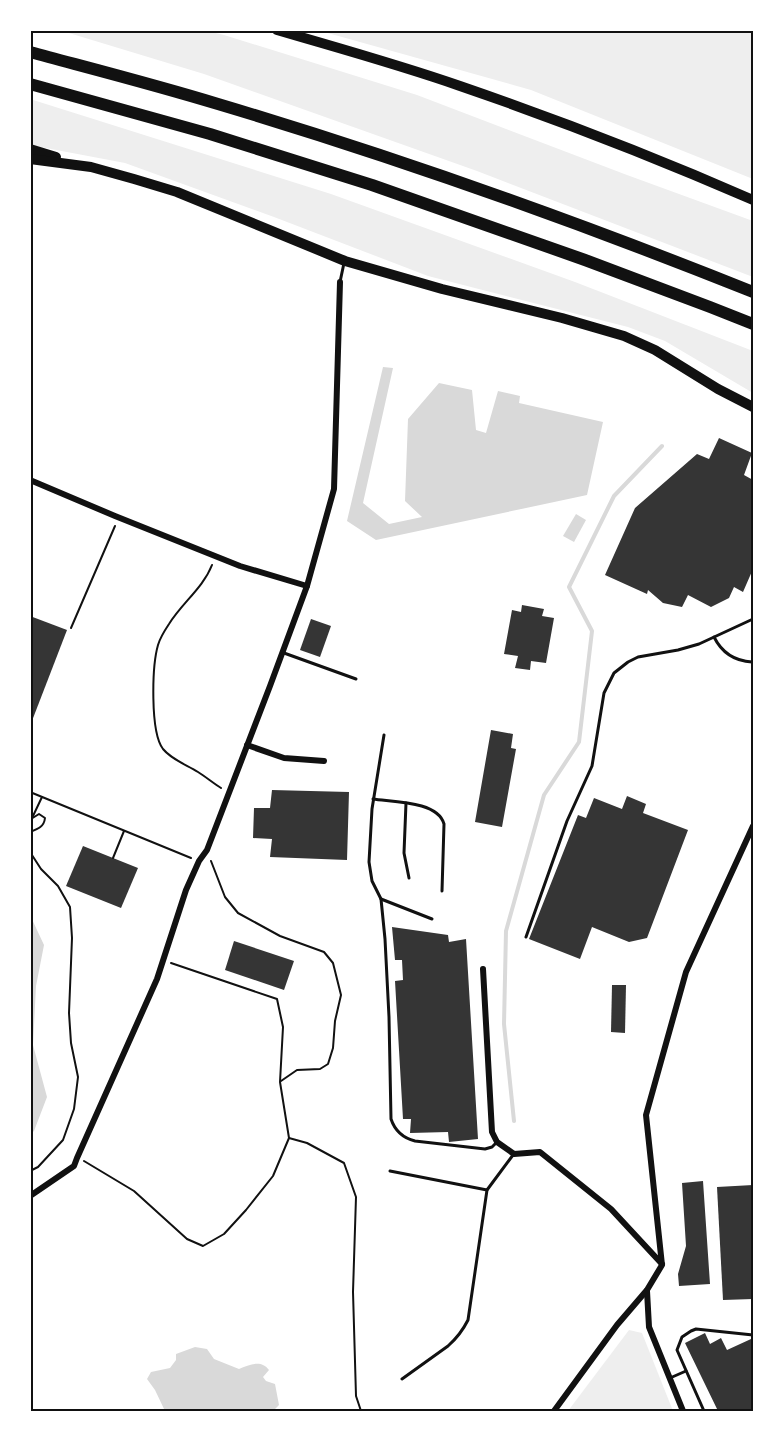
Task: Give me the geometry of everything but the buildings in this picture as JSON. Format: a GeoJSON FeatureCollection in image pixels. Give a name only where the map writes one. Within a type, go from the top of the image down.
{"type":"FeatureCollection","features":[{"type":"Feature","properties":{"kind":"highway"},"geometry":{"type":"LineString","coordinates":[[30,52],[216,103],[365,150],[593,229],[753,292]]}},
{"type":"Feature","properties":{"kind":"highway"},"geometry":{"type":"LineString","coordinates":[[30,84],[210,134],[372,186],[595,264],[753,324]]}},
{"type":"Feature","properties":{"kind":"main road"},"geometry":{"type":"LineString","coordinates":[[277,30],[458,85],[512,104],[661,160],[753,200]]}},
{"type":"Feature","properties":{"kind":"main road"},"geometry":{"type":"LineString","coordinates":[[30,149],[177,192],[345,261],[441,289],[562,318],[624,336],[655,350],[718,389],[753,407]]}},
{"type":"Feature","properties":{"kind":"main road"},"geometry":{"type":"LineString","coordinates":[[30,159],[91,167]]}},
{"type":"Feature","properties":{"kind":"street"},"geometry":{"type":"LineString","coordinates":[[30,1196],[74,1166],[157,979],[186,890],[199,861],[207,850],[307,586],[334,489],[340,282]]}},
{"type":"Feature","properties":{"kind":"street"},"geometry":{"type":"LineString","coordinates":[[30,480],[118,518],[240,566],[307,586]]}},
{"type":"Feature","properties":{"kind":"street"},"geometry":{"type":"LineString","coordinates":[[247,745],[284,758],[324,761]]}},
{"type":"Feature","properties":{"kind":"street"},"geometry":{"type":"LineString","coordinates":[[554,1411],[617,1325],[647,1290],[662,1265],[646,1115],[686,972],[753,826]]}},
{"type":"Feature","properties":{"kind":"street"},"geometry":{"type":"LineString","coordinates":[[483,969],[492,1132],[497,1142],[514,1154],[540,1152],[611,1209],[662,1265]]}},
{"type":"Feature","properties":{"kind":"street"},"geometry":{"type":"LineString","coordinates":[[647,1290],[649,1327],[683,1411]]}},
{"type":"Feature","properties":{"kind":"lane"},"geometry":{"type":"LineString","coordinates":[[340,282],[345,261]]}},
{"type":"Feature","properties":{"kind":"lane"},"geometry":{"type":"LineString","coordinates":[[526,937],[567,820],[592,766],[604,693],[610,678],[621,667],[638,657],[699,644],[753,619]]}},
{"type":"Feature","properties":{"kind":"lane"},"geometry":{"type":"LineString","coordinates":[[714,637],[717,644],[729,656],[744,662],[752,662]]}},
{"type":"Feature","properties":{"kind":"lane"},"geometry":{"type":"LineString","coordinates":[[283,652],[356,679]]}},
{"type":"Feature","properties":{"kind":"lane"},"geometry":{"type":"LineString","coordinates":[[384,735],[373,799],[369,862],[372,881],[381,899],[388,980],[391,1119],[399,1133],[415,1141],[486,1149],[497,1142]]}},
{"type":"Feature","properties":{"kind":"lane"},"geometry":{"type":"LineString","coordinates":[[373,799],[428,808],[442,817],[444,824],[442,891]]}},
{"type":"Feature","properties":{"kind":"lane"},"geometry":{"type":"LineString","coordinates":[[406,803],[404,854],[409,878]]}},
{"type":"Feature","properties":{"kind":"lane"},"geometry":{"type":"LineString","coordinates":[[381,899],[432,919]]}},
{"type":"Feature","properties":{"kind":"lane"},"geometry":{"type":"LineString","coordinates":[[402,1379],[448,1346],[468,1320],[487,1190],[514,1154]]}},
{"type":"Feature","properties":{"kind":"lane"},"geometry":{"type":"LineString","coordinates":[[390,1171],[487,1190]]}},
{"type":"Feature","properties":{"kind":"lane"},"geometry":{"type":"LineString","coordinates":[[704,1411],[677,1350],[682,1337],[696,1329],[753,1335]]}},
{"type":"Feature","properties":{"kind":"lane"},"geometry":{"type":"LineString","coordinates":[[670,1378],[686,1371]]}},
{"type":"Feature","properties":{"kind":"path"},"geometry":{"type":"LineString","coordinates":[[71,628],[118,518]]}},
{"type":"Feature","properties":{"kind":"path"},"geometry":{"type":"LineString","coordinates":[[215,556],[209,574],[167,626],[158,645],[154,672],[155,730],[163,749],[229,794]]}},
{"type":"Feature","properties":{"kind":"path"},"geometry":{"type":"LineString","coordinates":[[30,792],[199,861]]}},
{"type":"Feature","properties":{"kind":"path"},"geometry":{"type":"LineString","coordinates":[[30,825],[42,797]]}},
{"type":"Feature","properties":{"kind":"path"},"geometry":{"type":"LineString","coordinates":[[30,832],[44,825],[45,818],[39,814],[31,819]]}},
{"type":"Feature","properties":{"kind":"path"},"geometry":{"type":"LineString","coordinates":[[114,858],[124,831]]}},
{"type":"Feature","properties":{"kind":"path"},"geometry":{"type":"LineString","coordinates":[[207,850],[225,897],[238,913],[280,936],[324,952],[333,963],[340,995],[333,1048],[328,1064],[320,1069],[297,1070],[280,1082]]}},
{"type":"Feature","properties":{"kind":"path"},"geometry":{"type":"LineString","coordinates":[[30,852],[41,869],[58,886],[70,907],[72,938],[69,1013],[71,1043],[78,1077],[74,1109],[63,1140],[38,1167],[30,1171]]}},
{"type":"Feature","properties":{"kind":"path"},"geometry":{"type":"LineString","coordinates":[[77,1158],[134,1191],[187,1239],[203,1246],[224,1234],[273,1176],[289,1138],[280,1082],[283,1027],[277,999],[163,960]]}},
{"type":"Feature","properties":{"kind":"path"},"geometry":{"type":"LineString","coordinates":[[289,1138],[307,1143],[344,1163],[356,1197],[353,1292],[356,1396],[362,1411]]}},
{"type":"Feature","properties":{"kind":"shaded area"},"geometry":{"type":"Polygon","coordinates":[[[59,30],[203,30],[417,95],[753,221],[753,277],[477,171],[204,74],[59,30]]]}},
{"type":"Feature","properties":{"kind":"shaded area"},"geometry":{"type":"Polygon","coordinates":[[[317,30],[753,30],[753,179],[531,90],[317,30]]]}},
{"type":"Feature","properties":{"kind":"shaded area"},"geometry":{"type":"Polygon","coordinates":[[[30,99],[331,194],[575,282],[753,351],[753,393],[665,341],[628,327],[428,276],[125,163],[30,145],[30,99]]]}},
{"type":"Feature","properties":{"kind":"shaded area"},"geometry":{"type":"Polygon","coordinates":[[[383,367],[393,368],[363,503],[389,524],[422,517],[405,501],[408,419],[439,383],[472,390],[476,430],[486,433],[498,391],[520,396],[519,403],[603,422],[587,495],[376,540],[347,521],[383,367]]]}},
{"type":"Feature","properties":{"kind":"shaded area"},"geometry":{"type":"Polygon","coordinates":[[[576,514],[586,520],[574,542],[563,536],[576,514]]]}},
{"type":"Feature","properties":{"kind":"shaded area"},"geometry":{"type":"Polygon","coordinates":[[[30,915],[44,945],[36,986],[33,1045],[47,1097],[34,1131],[30,1134],[30,915]]]}},
{"type":"Feature","properties":{"kind":"shaded area"},"geometry":{"type":"Polygon","coordinates":[[[629,1330],[642,1333],[673,1411],[568,1411],[629,1330]]]}},
{"type":"Feature","properties":{"kind":"shaded area"},"geometry":{"type":"Polygon","coordinates":[[[195,1347],[207,1349],[214,1359],[239,1369],[255,1364],[266,1367],[269,1370],[263,1377],[266,1381],[275,1384],[279,1405],[273,1411],[165,1411],[147,1379],[151,1372],[170,1368],[176,1360],[176,1354],[195,1347]]]}},
{"type":"Feature","properties":{"kind":"waterway"},"geometry":{"type":"LineString","coordinates":[[514,1121],[504,1024],[506,931],[544,795],[579,742],[592,631],[569,587],[614,496],[662,446]]}}]}
